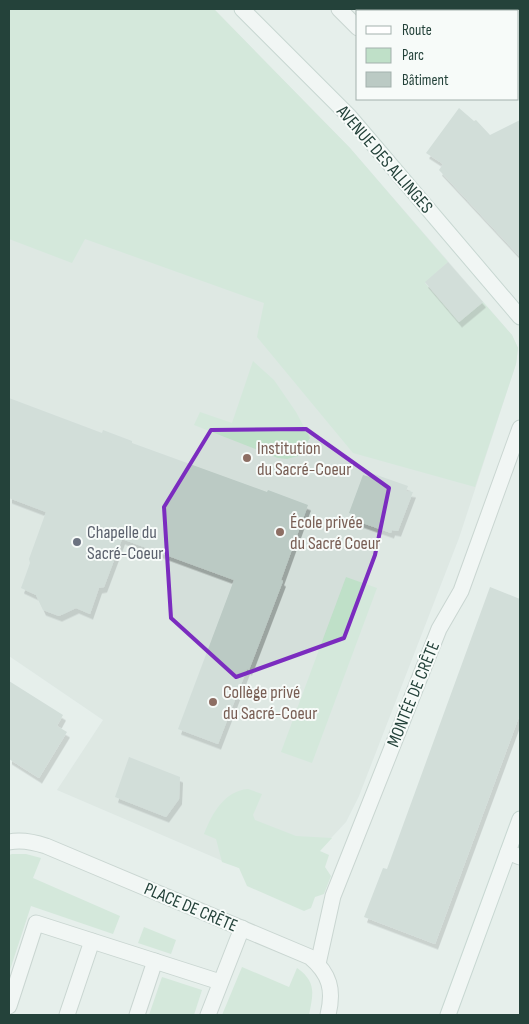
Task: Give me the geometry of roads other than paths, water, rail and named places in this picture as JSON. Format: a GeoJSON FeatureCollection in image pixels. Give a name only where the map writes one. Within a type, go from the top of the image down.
{"type":"FeatureCollection","features":[{"type":"Feature","properties":{"kind":"street","name":"AVENUE DES ALLINGES"},"geometry":{"type":"LineString","coordinates":[[242,9],[349,116],[520,317]]}},
{"type":"Feature","properties":{"kind":"street"},"geometry":{"type":"LineString","coordinates":[[339,9],[356,26]]}},
{"type":"Feature","properties":{"kind":"street","name":"MONTÉE DE CRÊTE"},"geometry":{"type":"LineString","coordinates":[[318,964],[333,896],[439,629],[461,591],[520,428]]}},
{"type":"Feature","properties":{"kind":"street"},"geometry":{"type":"LineString","coordinates":[[448,1015],[514,854],[520,819]]}},
{"type":"Feature","properties":{"kind":"street","name":"PLACE DE CRÊTE"},"geometry":{"type":"LineString","coordinates":[[9,842],[17,840],[46,846],[301,953],[318,964]]}},
{"type":"Feature","properties":{"kind":"street"},"geometry":{"type":"LineString","coordinates":[[9,1006],[36,923],[220,982]]}},
{"type":"Feature","properties":{"kind":"street"},"geometry":{"type":"LineString","coordinates":[[208,1015],[242,928]]}},
{"type":"Feature","properties":{"kind":"street"},"geometry":{"type":"LineString","coordinates":[[67,1015],[92,941]]}},
{"type":"Feature","properties":{"kind":"street"},"geometry":{"type":"LineString","coordinates":[[137,1015],[155,961]]}},
{"type":"Feature","properties":{"kind":"street"},"geometry":{"type":"LineString","coordinates":[[318,964],[325,972],[329,983],[331,994],[328,1015]]}},
{"type":"Feature","properties":{"kind":"place","name":"Institution du Sacré-Coeur"},"geometry":{"type":"Point","coordinates":[247,458]}},
{"type":"Feature","properties":{"kind":"place","name":"École privée du Sacré Coeur"},"geometry":{"type":"Point","coordinates":[280,532]}},
{"type":"Feature","properties":{"kind":"place","name":"Chapelle du Sacré-Coeur"},"geometry":{"type":"Point","coordinates":[77,542]}},
{"type":"Feature","properties":{"kind":"place","name":"Collège privé du Sacré-Coeur"},"geometry":{"type":"Point","coordinates":[213,702]}}]}
